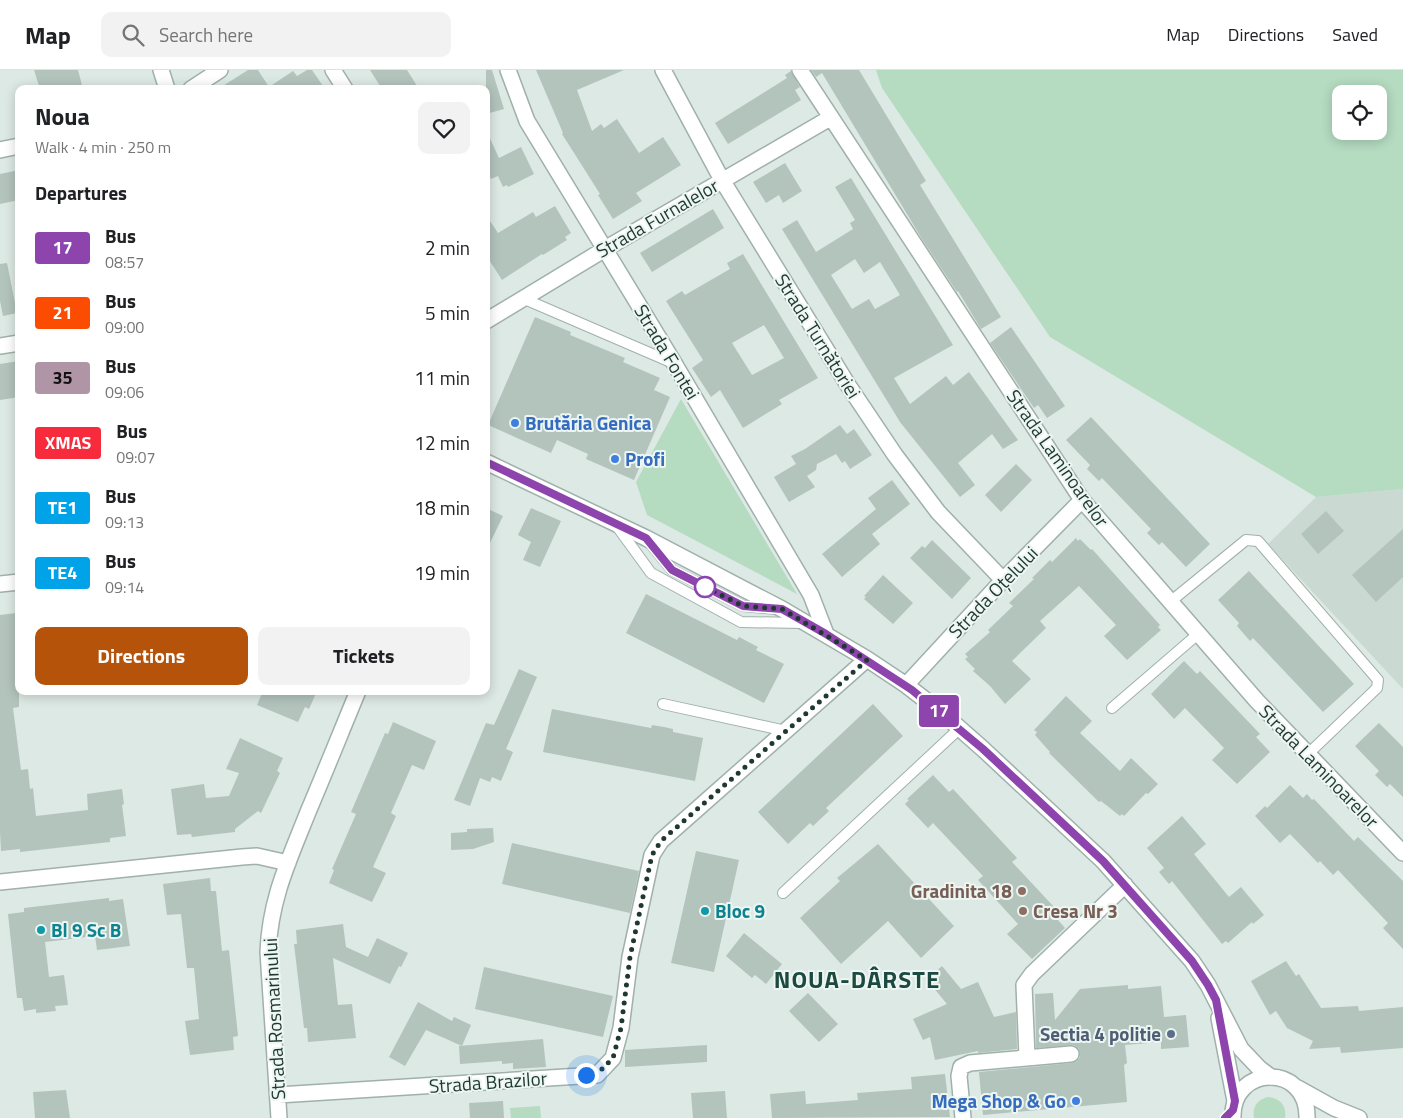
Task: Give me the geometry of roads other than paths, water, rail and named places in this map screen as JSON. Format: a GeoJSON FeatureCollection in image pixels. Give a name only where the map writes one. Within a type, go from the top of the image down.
{"type":"FeatureCollection","features":[{"type":"Feature","properties":{"kind":"street"},"geometry":{"type":"LineString","coordinates":[[161,70],[166,85]]}},
{"type":"Feature","properties":{"kind":"street"},"geometry":{"type":"LineString","coordinates":[[197,85],[220,70]]}},
{"type":"Feature","properties":{"kind":"street"},"geometry":{"type":"LineString","coordinates":[[333,70],[342,85]]}},
{"type":"Feature","properties":{"kind":"street","name":"Strada Fontei"},"geometry":{"type":"LineString","coordinates":[[508,70],[527,121],[674,363],[811,595],[826,634]]}},
{"type":"Feature","properties":{"kind":"street","name":"Strada Turnătoriei"},"geometry":{"type":"LineString","coordinates":[[663,70],[722,180],[848,385],[895,455],[938,512],[1003,580]]}},
{"type":"Feature","properties":{"kind":"street","name":"Strada Laminoarelor"},"geometry":{"type":"LineString","coordinates":[[800,70],[1082,500],[1257,701],[1403,853]]}},
{"type":"Feature","properties":{"kind":"street","name":"Strada Furnalelor"},"geometry":{"type":"LineString","coordinates":[[490,314],[522,298],[830,118]]}},
{"type":"Feature","properties":{"kind":"street"},"geometry":{"type":"LineString","coordinates":[[0,150],[15,147]]}},
{"type":"Feature","properties":{"kind":"street"},"geometry":{"type":"LineString","coordinates":[[0,346],[15,344]]}},
{"type":"Feature","properties":{"kind":"street"},"geometry":{"type":"LineString","coordinates":[[490,464],[614,522],[782,609],[826,634],[906,685],[960,728],[1103,861],[1192,961],[1208,985],[1241,1049],[1259,1068],[1334,1108],[1359,1118]]}},
{"type":"Feature","properties":{"kind":"street","name":"Strada Oțelului"},"geometry":{"type":"LineString","coordinates":[[906,685],[1003,580],[1082,500]]}},
{"type":"Feature","properties":{"kind":"street"},"geometry":{"type":"LineString","coordinates":[[0,584],[15,582]]}},
{"type":"Feature","properties":{"kind":"street","name":"Strada Brazilor"},"geometry":{"type":"LineString","coordinates":[[278,1094],[597,1074],[613,1058],[621,1028],[630,957],[652,855],[661,841],[867,660]]}},
{"type":"Feature","properties":{"kind":"street","name":"Strada Rosmarinului"},"geometry":{"type":"LineString","coordinates":[[279,1118],[268,952],[269,928],[279,887],[356,695]]}},
{"type":"Feature","properties":{"kind":"street"},"geometry":{"type":"LineString","coordinates":[[0,882],[257,856],[288,863]]}},
{"type":"Feature","properties":{"kind":"street"},"geometry":{"type":"LineString","coordinates":[[1027,1057],[1024,985],[1032,974],[1125,886]]}},
{"type":"Feature","properties":{"kind":"street"},"geometry":{"type":"LineString","coordinates":[[1216,1000],[1232,1112]]}},
{"type":"Feature","properties":{"kind":"street"},"geometry":{"type":"LineString","coordinates":[[963,1118],[959,1076],[961,1067],[970,1063],[1071,1054]]}},
{"type":"Feature","properties":{"kind":"street"},"geometry":{"type":"LineString","coordinates":[[1232,1112],[1240,1091],[1249,1083],[1259,1078],[1271,1076]]}},
{"type":"Feature","properties":{"kind":"street"},"geometry":{"type":"LineString","coordinates":[[1297,1088],[1307,1108],[1306,1118]]}},
{"type":"Feature","properties":{"kind":"lane"},"geometry":{"type":"LineString","coordinates":[[522,298],[674,363]]}},
{"type":"Feature","properties":{"kind":"lane"},"geometry":{"type":"LineString","coordinates":[[614,522],[651,573],[741,622],[806,623]]}},
{"type":"Feature","properties":{"kind":"lane"},"geometry":{"type":"LineString","coordinates":[[1170,602],[1246,540],[1258,541],[1378,680],[1377,688],[1308,754]]}},
{"type":"Feature","properties":{"kind":"lane"},"geometry":{"type":"LineString","coordinates":[[1112,708],[1198,634]]}},
{"type":"Feature","properties":{"kind":"lane"},"geometry":{"type":"LineString","coordinates":[[663,704],[786,731]]}},
{"type":"Feature","properties":{"kind":"lane"},"geometry":{"type":"LineString","coordinates":[[783,893],[960,728]]}},
{"type":"Feature","properties":{"kind":"place","name":"Brutăria Genica"},"geometry":{"type":"Point","coordinates":[515,423]}},
{"type":"Feature","properties":{"kind":"place","name":"Profi"},"geometry":{"type":"Point","coordinates":[615,459]}},
{"type":"Feature","properties":{"kind":"place","name":"Gradinita 18"},"geometry":{"type":"Point","coordinates":[1022,891]}},
{"type":"Feature","properties":{"kind":"place","name":"Bloc 9"},"geometry":{"type":"Point","coordinates":[705,911]}},
{"type":"Feature","properties":{"kind":"place","name":"Cresa Nr 3"},"geometry":{"type":"Point","coordinates":[1023,911]}},
{"type":"Feature","properties":{"kind":"place","name":"Bl 9 Sc B"},"geometry":{"type":"Point","coordinates":[41,930]}},
{"type":"Feature","properties":{"kind":"place","name":"Sectia 4 politie"},"geometry":{"type":"Point","coordinates":[1171,1034]}},
{"type":"Feature","properties":{"kind":"place","name":"Mega Shop & Go"},"geometry":{"type":"Point","coordinates":[1076,1101]}},
{"type":"Feature","properties":{"kind":"district","name":"NOUA-DÂRSTE"},"geometry":{"type":"Point","coordinates":[857,980]}}]}
